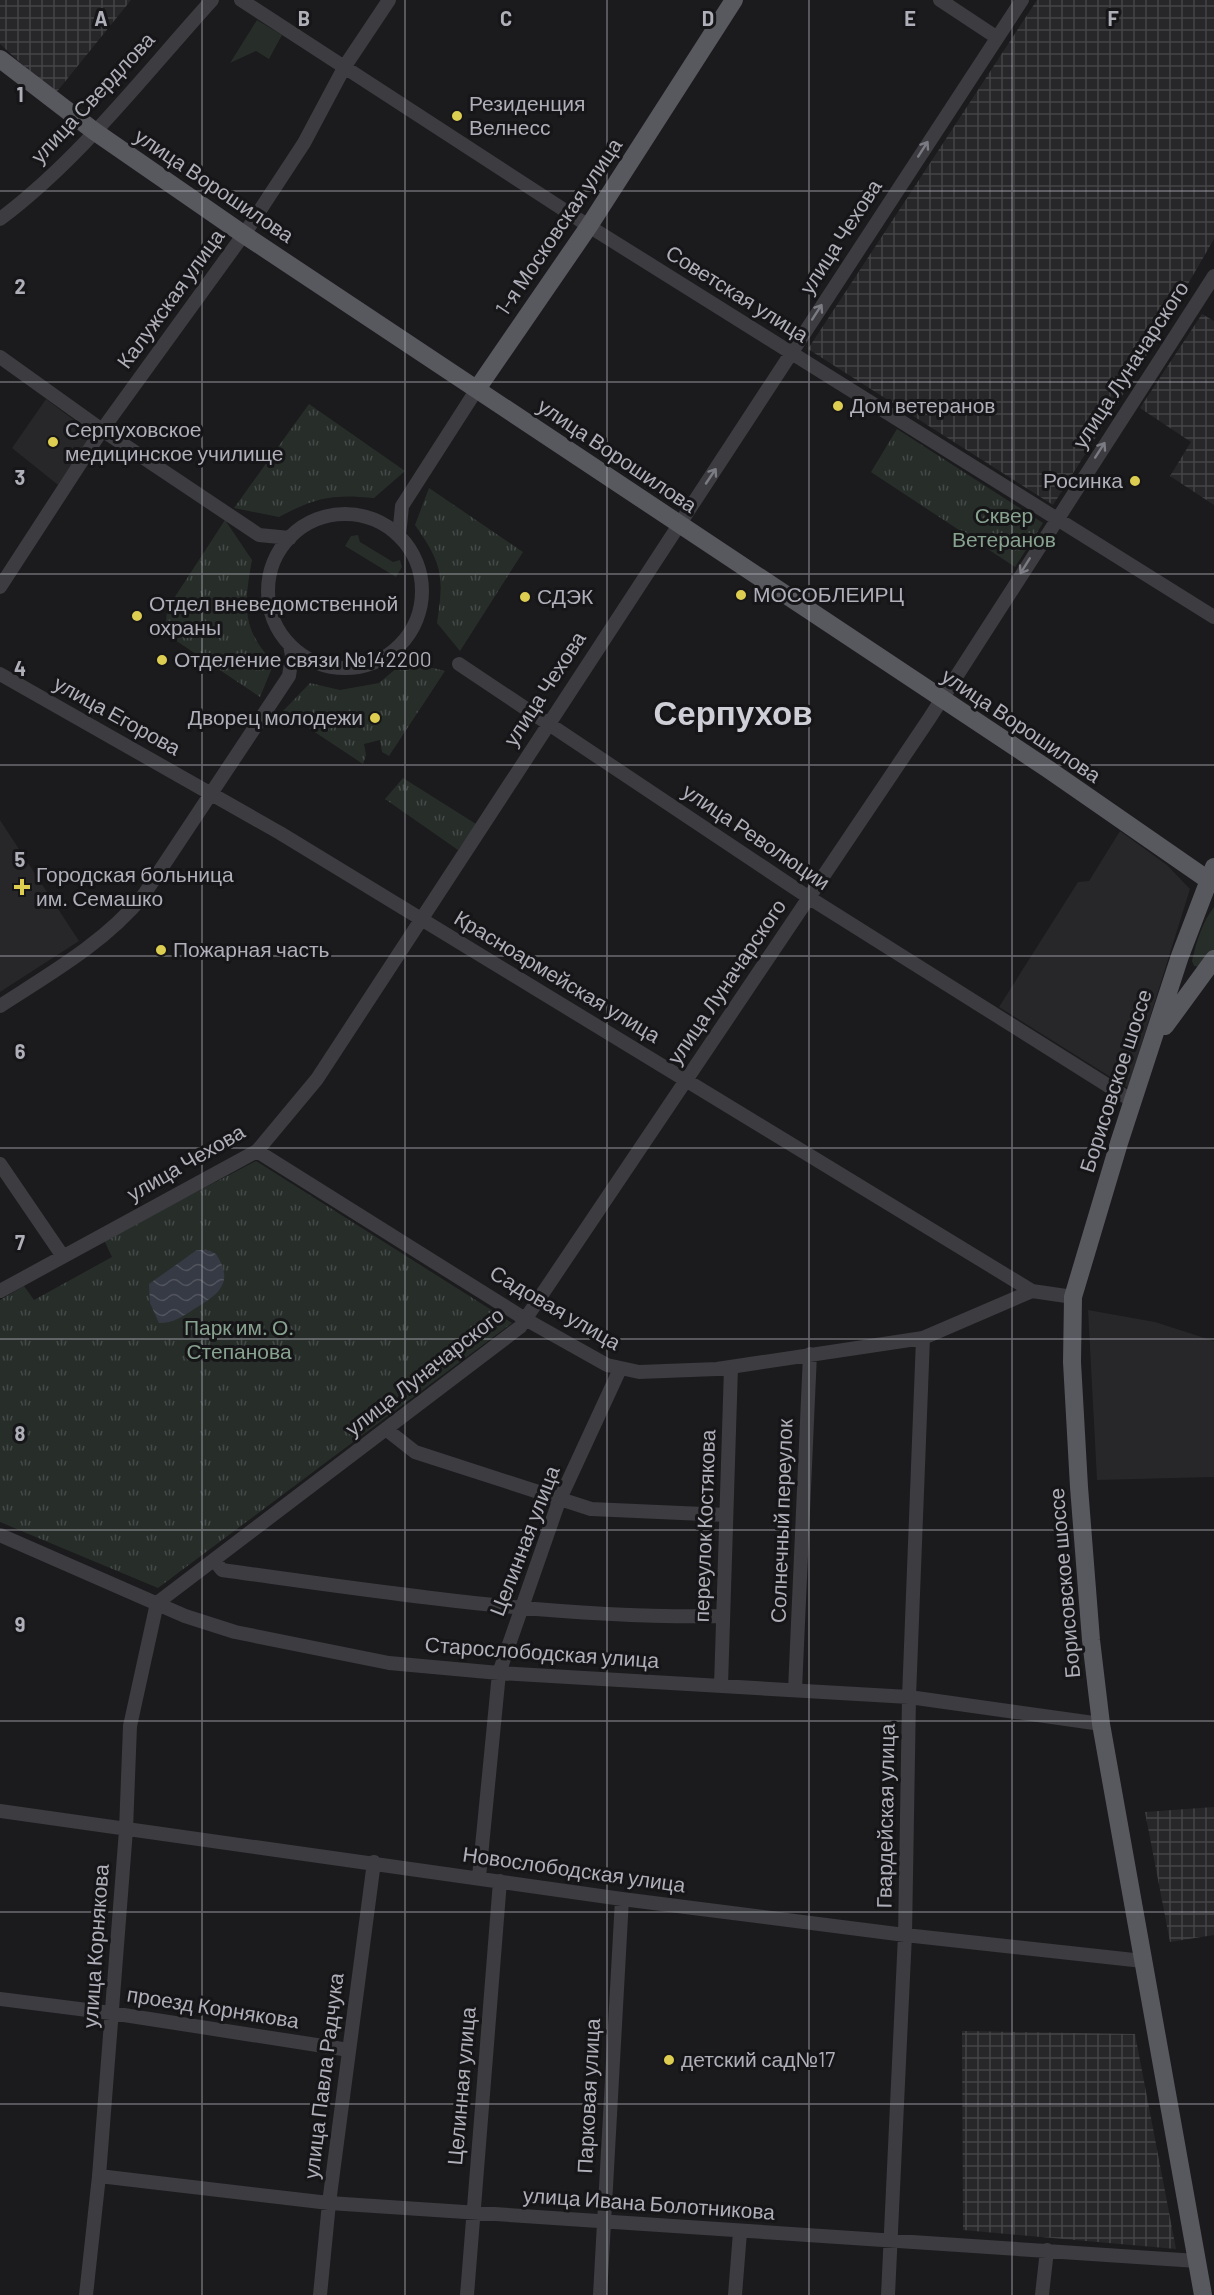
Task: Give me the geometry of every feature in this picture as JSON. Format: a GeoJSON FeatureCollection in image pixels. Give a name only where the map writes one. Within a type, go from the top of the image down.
{"type":"FeatureCollection","features":[{"type":"Feature","properties":{"kind":"main road","name":"1-я Московская улица"},"geometry":{"type":"LineString","coordinates":[[477,389],[589,226],[734,0]]}},
{"type":"Feature","properties":{"kind":"main road","name":"улица Ворошилова"},"geometry":{"type":"LineString","coordinates":[[0,58],[94,131],[243,234],[1212,877]]}},
{"type":"Feature","properties":{"kind":"main road","name":"Борисовское шоссе"},"geometry":{"type":"LineString","coordinates":[[1203,2295],[1101,1724],[1090,1640],[1072,1362],[1073,1297],[1105,1186],[1154,1042],[1180,956],[1212,877]]}},
{"type":"Feature","properties":{"kind":"main road"},"geometry":{"type":"LineString","coordinates":[[1180,956],[1190,970],[1209,964]]}},
{"type":"Feature","properties":{"kind":"main road"},"geometry":{"type":"LineString","coordinates":[[1154,1042],[1209,964]]}},
{"type":"Feature","properties":{"kind":"street","name":"улица Свердлова"},"geometry":{"type":"LineString","coordinates":[[0,219],[30,196],[94,131],[212,0]]}},
{"type":"Feature","properties":{"kind":"street","name":"Советская улица"},"geometry":{"type":"LineString","coordinates":[[241,0],[589,226],[1214,617]]}},
{"type":"Feature","properties":{"kind":"street","name":"Калужская улица"},"geometry":{"type":"LineString","coordinates":[[0,587],[102,430],[243,234],[304,143],[345,66],[389,0]]}},
{"type":"Feature","properties":{"kind":"street"},"geometry":{"type":"LineString","coordinates":[[940,0],[996,37]]}},
{"type":"Feature","properties":{"kind":"street","name":"улица Чехова"},"geometry":{"type":"LineString","coordinates":[[0,1291],[62,1255],[257,1151],[317,1079],[1022,0]]}},
{"type":"Feature","properties":{"kind":"street","name":"улица Луначарского"},"geometry":{"type":"LineString","coordinates":[[157,1603],[520,1327],[941,699],[1056,517],[1214,276]]}},
{"type":"Feature","properties":{"kind":"street"},"geometry":{"type":"LineString","coordinates":[[0,357],[102,430],[259,535],[269,550],[273,564]]}},
{"type":"Feature","properties":{"kind":"street","name":"1-я Московская улица"},"geometry":{"type":"LineString","coordinates":[[402,506],[477,389]]}},
{"type":"Feature","properties":{"kind":"street"},"geometry":{"type":"LineString","coordinates":[[376,519],[402,506]]}},
{"type":"Feature","properties":{"kind":"street"},"geometry":{"type":"LineString","coordinates":[[399,536],[402,506]]}},
{"type":"Feature","properties":{"kind":"street"},"geometry":{"type":"LineString","coordinates":[[289,676],[307,665],[318,663],[342,667],[367,665],[399,647],[417,619],[422,596],[417,564],[399,536],[376,519],[352,514],[330,515],[310,522],[290,538],[273,564],[269,583],[269,600],[277,626],[291,645],[318,663]]}},
{"type":"Feature","properties":{"kind":"street"},"geometry":{"type":"LineString","coordinates":[[259,535],[290,538]]}},
{"type":"Feature","properties":{"kind":"street"},"geometry":{"type":"LineString","coordinates":[[0,1006],[97,942],[122,921],[143,896],[213,794],[289,676],[291,645]]}},
{"type":"Feature","properties":{"kind":"street","name":"улица Революции"},"geometry":{"type":"LineString","coordinates":[[459,664],[808,897],[1033,1041],[1134,1102]]}},
{"type":"Feature","properties":{"kind":"street","name":"улица Егорова"},"geometry":{"type":"LineString","coordinates":[[0,674],[213,794]]}},
{"type":"Feature","properties":{"kind":"street","name":"Красноармейская улица"},"geometry":{"type":"LineString","coordinates":[[213,794],[687,1079],[1032,1291]]}},
{"type":"Feature","properties":{"kind":"street","name":"Садовая улица"},"geometry":{"type":"LineString","coordinates":[[257,1151],[525,1319],[607,1365],[620,1369],[639,1372],[731,1367],[922,1338],[1032,1291]]}},
{"type":"Feature","properties":{"kind":"street"},"geometry":{"type":"LineString","coordinates":[[0,1164],[62,1255]]}},
{"type":"Feature","properties":{"kind":"street"},"geometry":{"type":"LineString","coordinates":[[1032,1291],[1073,1297]]}},
{"type":"Feature","properties":{"kind":"street","name":"Гвардейская улица"},"geometry":{"type":"LineString","coordinates":[[888,2295],[905,1935],[909,1697],[922,1338]]}},
{"type":"Feature","properties":{"kind":"street","name":"Солнечный переулок"},"geometry":{"type":"LineString","coordinates":[[795,1690],[810,1354]]}},
{"type":"Feature","properties":{"kind":"street","name":"переулок Костякова"},"geometry":{"type":"LineString","coordinates":[[721,1686],[731,1367]]}},
{"type":"Feature","properties":{"kind":"street","name":"Целинная улица"},"geometry":{"type":"LineString","coordinates":[[479,1877],[499,1673],[559,1501],[620,1369]]}},
{"type":"Feature","properties":{"kind":"street"},"geometry":{"type":"LineString","coordinates":[[387,1430],[416,1452],[559,1501],[591,1509],[726,1515]]}},
{"type":"Feature","properties":{"kind":"street","name":"Старослободская улица"},"geometry":{"type":"LineString","coordinates":[[0,1535],[185,1616],[234,1632],[389,1663],[499,1673],[909,1697],[1101,1724]]}},
{"type":"Feature","properties":{"kind":"street"},"geometry":{"type":"LineString","coordinates":[[214,1560],[222,1570],[445,1601],[522,1606],[548,1612],[660,1617],[723,1616]]}},
{"type":"Feature","properties":{"kind":"street","name":"улица Корнякова"},"geometry":{"type":"LineString","coordinates":[[86,2295],[99,2176],[126,1830],[130,1726],[157,1603]]}},
{"type":"Feature","properties":{"kind":"street","name":"Новослободская улица"},"geometry":{"type":"LineString","coordinates":[[0,1811],[126,1830],[374,1862],[622,1899],[905,1935],[1143,1961]]}},
{"type":"Feature","properties":{"kind":"street","name":"улица Павла Радчука"},"geometry":{"type":"LineString","coordinates":[[320,2295],[329,2203],[374,1862]]}},
{"type":"Feature","properties":{"kind":"street","name":"Целинная улица"},"geometry":{"type":"LineString","coordinates":[[467,2295],[500,1881]]}},
{"type":"Feature","properties":{"kind":"street","name":"Парковая улица"},"geometry":{"type":"LineString","coordinates":[[600,2295],[622,1899]]}},
{"type":"Feature","properties":{"kind":"street","name":"проезд Корнякова"},"geometry":{"type":"LineString","coordinates":[[0,1999],[111,2013],[349,2050]]}},
{"type":"Feature","properties":{"kind":"street","name":"улица Ивана Болотникова"},"geometry":{"type":"LineString","coordinates":[[99,2176],[329,2203],[1197,2261]]}},
{"type":"Feature","properties":{"kind":"street"},"geometry":{"type":"LineString","coordinates":[[735,2295],[740,2232]]}},
{"type":"Feature","properties":{"kind":"street"},"geometry":{"type":"LineString","coordinates":[[1042,2295],[1047,2250]]}},
{"type":"Feature","properties":{"kind":"shaded area"},"geometry":{"type":"Polygon","coordinates":[[[0,0],[131,0],[55,94],[0,44],[0,0]]]}},
{"type":"Feature","properties":{"kind":"shaded area"},"geometry":{"type":"Polygon","coordinates":[[[1037,0],[1214,0],[1214,239],[1134,377],[1053,505],[808,349],[1037,0]]]}},
{"type":"Feature","properties":{"kind":"shaded area"},"geometry":{"type":"Polygon","coordinates":[[[1202,314],[1214,321],[1214,505],[1170,476],[1191,442],[1140,408],[1202,314]]]}},
{"type":"Feature","properties":{"kind":"shaded area","name":"Серпуховское медицинское училище"},"geometry":{"type":"Polygon","coordinates":[[[46,399],[94,435],[58,485],[12,448],[46,399]]]}},
{"type":"Feature","properties":{"kind":"shaded area","name":"Городская больница им. Семашко"},"geometry":{"type":"Polygon","coordinates":[[[0,820],[79,941],[0,992],[0,820]]]}},
{"type":"Feature","properties":{"kind":"shaded area"},"geometry":{"type":"Polygon","coordinates":[[[1120,831],[1167,865],[1190,889],[1128,1088],[999,1007],[1078,882],[1089,881],[1120,831]]]}},
{"type":"Feature","properties":{"kind":"shaded area"},"geometry":{"type":"Polygon","coordinates":[[[1088,1310],[1155,1322],[1214,1341],[1214,1477],[1097,1480],[1088,1310]]]}},
{"type":"Feature","properties":{"kind":"shaded area"},"geometry":{"type":"Polygon","coordinates":[[[1214,1807],[1214,1935],[1170,1942],[1145,1812],[1214,1807]]]}},
{"type":"Feature","properties":{"kind":"shaded area"},"geometry":{"type":"Polygon","coordinates":[[[962,2031],[1135,2034],[1176,2249],[963,2230],[962,2031]]]}},
{"type":"Feature","properties":{"kind":"green space"},"geometry":{"type":"Polygon","coordinates":[[[257,20],[282,35],[269,59],[256,51],[230,63],[257,20]]]}},
{"type":"Feature","properties":{"kind":"green space"},"geometry":{"type":"Polygon","coordinates":[[[309,404],[405,471],[374,498],[347,496],[325,498],[279,517],[234,508],[309,404]]]}},
{"type":"Feature","properties":{"kind":"green space","name":"Сквер Ветеранов"},"geometry":{"type":"Polygon","coordinates":[[[897,429],[1043,523],[1015,567],[871,472],[897,429]]]}},
{"type":"Feature","properties":{"kind":"green space"},"geometry":{"type":"Polygon","coordinates":[[[429,488],[523,552],[460,651],[437,623],[440,593],[439,571],[431,551],[415,525],[429,488]]]}},
{"type":"Feature","properties":{"kind":"green space"},"geometry":{"type":"Polygon","coordinates":[[[225,520],[252,560],[247,590],[250,627],[263,651],[274,663],[260,697],[175,640],[166,623],[167,609],[225,520]]]}},
{"type":"Feature","properties":{"kind":"green space"},"geometry":{"type":"Polygon","coordinates":[[[358,535],[360,542],[393,562],[400,560],[402,567],[396,577],[345,546],[351,536],[358,535]]]}},
{"type":"Feature","properties":{"kind":"green space"},"geometry":{"type":"Polygon","coordinates":[[[405,661],[445,671],[389,756],[382,752],[380,740],[364,744],[366,755],[363,764],[283,711],[310,683],[340,690],[379,683],[405,661]]]}},
{"type":"Feature","properties":{"kind":"green space"},"geometry":{"type":"Polygon","coordinates":[[[403,778],[476,824],[458,850],[385,799],[403,778]]]}},
{"type":"Feature","properties":{"kind":"green space"},"geometry":{"type":"Polygon","coordinates":[[[1214,907],[1214,950],[1200,967],[1194,966],[1192,961],[1198,940],[1206,919],[1214,907]]]}},
{"type":"Feature","properties":{"kind":"green space","name":"Парк им. О. Степанова"},"geometry":{"type":"Polygon","coordinates":[[[256,1161],[512,1323],[158,1588],[0,1522],[0,1300],[24,1286],[34,1300],[112,1257],[104,1240],[256,1161]]]}},
{"type":"Feature","properties":{"kind":"water"},"geometry":{"type":"Polygon","coordinates":[[[197,1250],[207,1250],[216,1254],[224,1273],[221,1287],[210,1299],[181,1317],[159,1323],[150,1303],[149,1284],[197,1250]]]}},
{"type":"Feature","properties":{"kind":"place","name":"Резиденция Велнесс"},"geometry":{"type":"Point","coordinates":[457,116]}},
{"type":"Feature","properties":{"kind":"place","name":"Дом ветеранов"},"geometry":{"type":"Point","coordinates":[838,406]}},
{"type":"Feature","properties":{"kind":"place","name":"Серпуховское медицинское училище"},"geometry":{"type":"Point","coordinates":[53,442]}},
{"type":"Feature","properties":{"kind":"place","name":"Росинка"},"geometry":{"type":"Point","coordinates":[1135,481]}},
{"type":"Feature","properties":{"kind":"place","name":"МОСОБЛЕИРЦ"},"geometry":{"type":"Point","coordinates":[741,595]}},
{"type":"Feature","properties":{"kind":"place","name":"СДЭК"},"geometry":{"type":"Point","coordinates":[525,597]}},
{"type":"Feature","properties":{"kind":"place","name":"Отдел вневедомственной охраны"},"geometry":{"type":"Point","coordinates":[137,616]}},
{"type":"Feature","properties":{"kind":"place","name":"Отделение связи №142200"},"geometry":{"type":"Point","coordinates":[162,660]}},
{"type":"Feature","properties":{"kind":"place","name":"Дворец молодежи"},"geometry":{"type":"Point","coordinates":[375,718]}},
{"type":"Feature","properties":{"kind":"place","name":"Городская больница им. Семашко"},"geometry":{"type":"Point","coordinates":[22,887]}},
{"type":"Feature","properties":{"kind":"place","name":"Пожарная часть"},"geometry":{"type":"Point","coordinates":[161,950]}},
{"type":"Feature","properties":{"kind":"place","name":"детский сад№17"},"geometry":{"type":"Point","coordinates":[669,2060]}},
{"type":"Feature","properties":{"kind":"district","name":"Серпухов"},"geometry":{"type":"Point","coordinates":[733,713]}}]}
